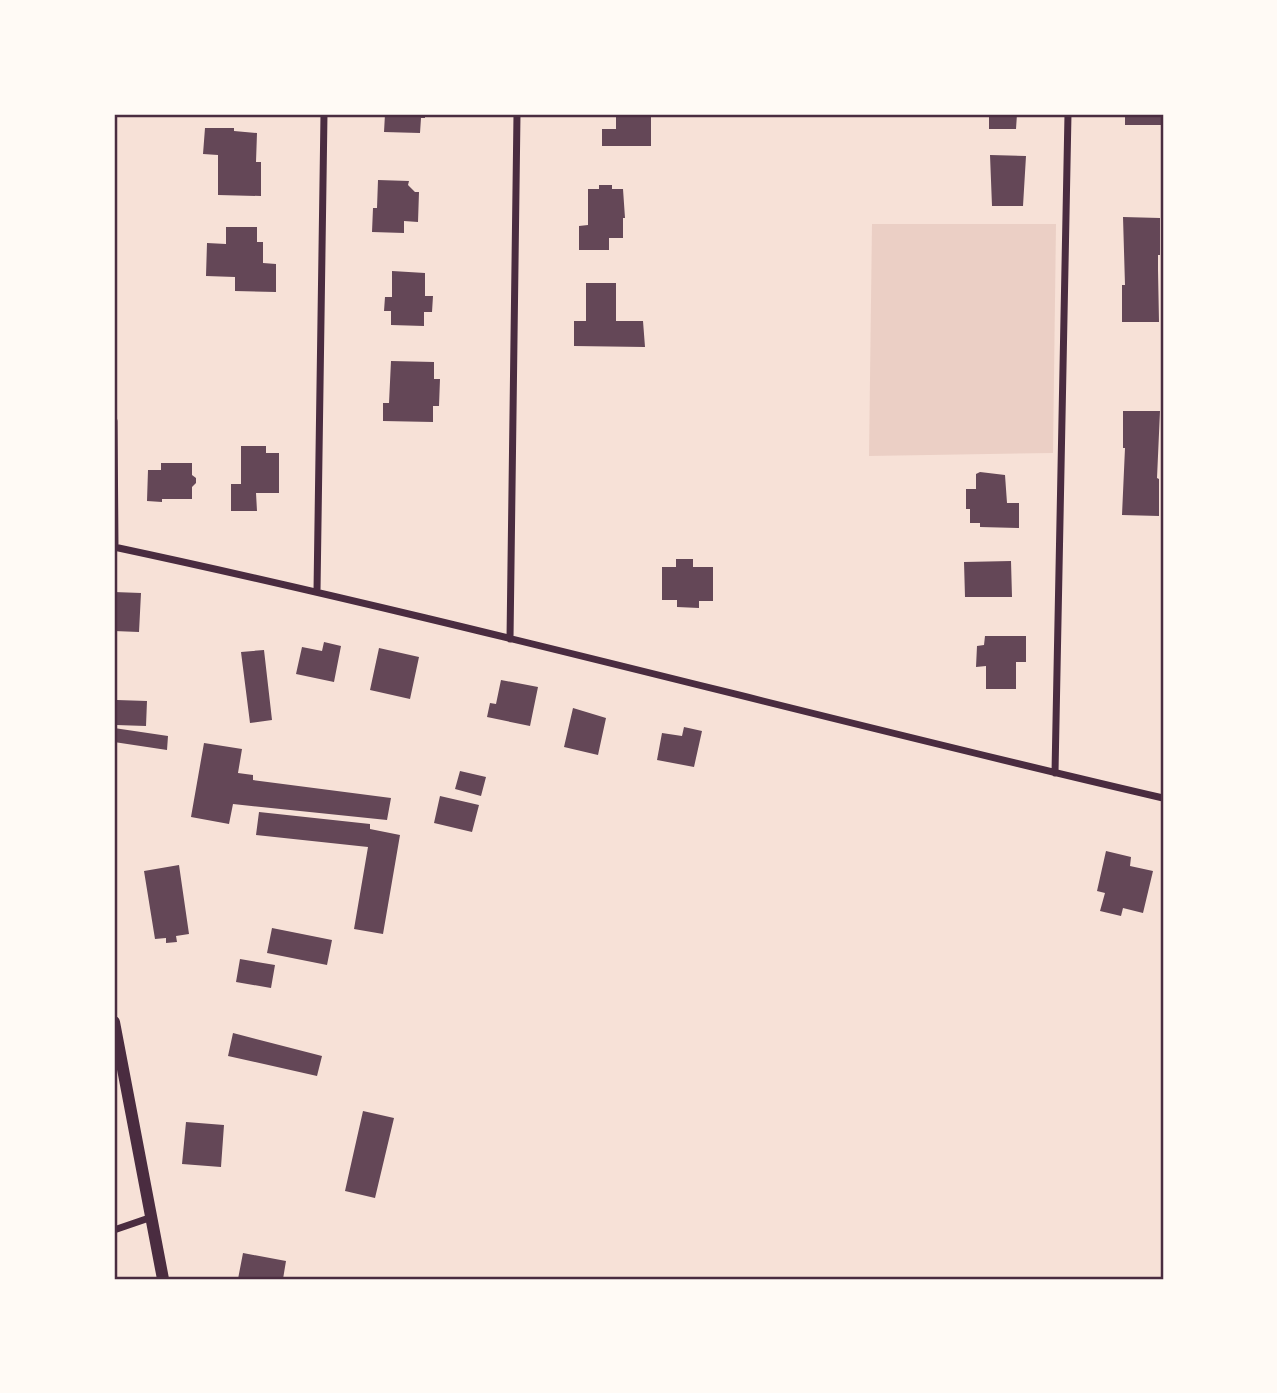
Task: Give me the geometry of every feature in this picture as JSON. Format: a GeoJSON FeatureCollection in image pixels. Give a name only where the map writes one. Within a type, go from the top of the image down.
{"type":"FeatureCollection","features":[{"type":"Feature","properties":{"kind":"street"},"geometry":{"type":"LineString","coordinates":[[317,592],[324,114]]}},
{"type":"Feature","properties":{"kind":"street"},"geometry":{"type":"LineString","coordinates":[[510,639],[517,114]]}},
{"type":"Feature","properties":{"kind":"street"},"geometry":{"type":"LineString","coordinates":[[1055,773],[1068,114]]}},
{"type":"Feature","properties":{"kind":"street"},"geometry":{"type":"LineString","coordinates":[[114,421],[115,548],[317,592],[1055,773],[1163,797]]}},
{"type":"Feature","properties":{"kind":"street"},"geometry":{"type":"LineString","coordinates":[[114,1022],[163,1279]]}},
{"type":"Feature","properties":{"kind":"street"},"geometry":{"type":"LineString","coordinates":[[114,1230],[152,1217]]}},
{"type":"Feature","properties":{"kind":"shaded area"},"geometry":{"type":"Polygon","coordinates":[[[872,224],[1056,224],[1053,453],[869,456],[872,224]]]}},
{"type":"Feature","properties":{"kind":"building"},"geometry":{"type":"Polygon","coordinates":[[[385,114],[425,114],[425,118],[421,118],[420,133],[384,132],[385,114]]]}},
{"type":"Feature","properties":{"kind":"building"},"geometry":{"type":"Polygon","coordinates":[[[616,114],[651,114],[651,146],[602,146],[602,129],[616,129],[616,114]]]}},
{"type":"Feature","properties":{"kind":"building"},"geometry":{"type":"Polygon","coordinates":[[[989,114],[1017,114],[1016,129],[989,129],[989,114]]]}},
{"type":"Feature","properties":{"kind":"building"},"geometry":{"type":"Polygon","coordinates":[[[1125,114],[1162,114],[1162,125],[1125,125],[1125,114]]]}},
{"type":"Feature","properties":{"kind":"building"},"geometry":{"type":"Polygon","coordinates":[[[205,128],[234,128],[234,131],[257,133],[256,162],[261,162],[261,196],[218,195],[218,155],[203,154],[205,128]]]}},
{"type":"Feature","properties":{"kind":"building"},"geometry":{"type":"Polygon","coordinates":[[[990,155],[1026,156],[1023,206],[992,206],[990,155]]]}},
{"type":"Feature","properties":{"kind":"building"},"geometry":{"type":"Polygon","coordinates":[[[378,180],[409,181],[408,185],[415,192],[419,192],[418,222],[404,221],[404,233],[372,232],[373,208],[377,208],[378,180]]]}},
{"type":"Feature","properties":{"kind":"building"},"geometry":{"type":"Polygon","coordinates":[[[599,185],[612,185],[612,189],[623,189],[623,238],[609,238],[609,250],[579,250],[579,226],[588,225],[588,189],[599,189],[599,185]]]}},
{"type":"Feature","properties":{"kind":"building"},"geometry":{"type":"Polygon","coordinates":[[[1123,217],[1160,218],[1159,322],[1122,322],[1122,285],[1125,285],[1123,217]]]}},
{"type":"Feature","properties":{"kind":"building"},"geometry":{"type":"Polygon","coordinates":[[[226,227],[257,227],[257,242],[263,242],[263,263],[276,264],[276,292],[235,291],[235,277],[206,276],[207,243],[226,244],[226,227]]]}},
{"type":"Feature","properties":{"kind":"building"},"geometry":{"type":"Polygon","coordinates":[[[392,271],[425,273],[425,296],[433,296],[432,312],[424,312],[424,326],[391,325],[391,311],[384,311],[385,297],[392,297],[392,271]]]}},
{"type":"Feature","properties":{"kind":"building"},"geometry":{"type":"Polygon","coordinates":[[[586,283],[616,283],[616,321],[643,321],[645,347],[574,346],[574,321],[586,321],[586,283]]]}},
{"type":"Feature","properties":{"kind":"building"},"geometry":{"type":"Polygon","coordinates":[[[391,361],[434,362],[434,379],[440,379],[439,406],[433,406],[433,422],[383,421],[383,403],[389,403],[391,361]]]}},
{"type":"Feature","properties":{"kind":"building"},"geometry":{"type":"Polygon","coordinates":[[[1123,411],[1160,411],[1157,478],[1159,516],[1122,515],[1125,448],[1123,411]]]}},
{"type":"Feature","properties":{"kind":"building"},"geometry":{"type":"Polygon","coordinates":[[[241,446],[266,446],[266,453],[279,453],[279,493],[256,493],[257,511],[231,511],[231,484],[241,484],[241,446]]]}},
{"type":"Feature","properties":{"kind":"building"},"geometry":{"type":"Polygon","coordinates":[[[161,463],[192,463],[192,475],[196,478],[196,483],[192,487],[192,499],[147,501],[148,470],[161,470],[161,463]]]}},
{"type":"Feature","properties":{"kind":"building"},"geometry":{"type":"Polygon","coordinates":[[[980,472],[1005,475],[1007,503],[1019,503],[1019,528],[980,527],[980,523],[970,523],[970,509],[966,509],[966,489],[976,489],[976,474],[980,472]]]}},
{"type":"Feature","properties":{"kind":"building"},"geometry":{"type":"Polygon","coordinates":[[[676,559],[693,559],[693,567],[713,567],[713,601],[699,601],[699,608],[677,607],[677,600],[662,600],[662,567],[676,567],[676,559]]]}},
{"type":"Feature","properties":{"kind":"building"},"geometry":{"type":"Polygon","coordinates":[[[1011,561],[1012,597],[965,597],[964,562],[1011,561]]]}},
{"type":"Feature","properties":{"kind":"building"},"geometry":{"type":"Polygon","coordinates":[[[114,592],[141,593],[139,632],[114,631],[114,592]]]}},
{"type":"Feature","properties":{"kind":"building"},"geometry":{"type":"Polygon","coordinates":[[[985,636],[1026,636],[1026,662],[1016,662],[1016,689],[986,689],[986,666],[976,667],[977,646],[984,645],[985,636]]]}},
{"type":"Feature","properties":{"kind":"building"},"geometry":{"type":"Polygon","coordinates":[[[324,642],[341,646],[334,682],[296,674],[302,647],[322,651],[324,642]]]}},
{"type":"Feature","properties":{"kind":"building"},"geometry":{"type":"Polygon","coordinates":[[[379,648],[419,657],[410,699],[370,690],[379,648]]]}},
{"type":"Feature","properties":{"kind":"building"},"geometry":{"type":"Polygon","coordinates":[[[264,650],[272,720],[250,723],[241,652],[264,650]]]}},
{"type":"Feature","properties":{"kind":"building"},"geometry":{"type":"Polygon","coordinates":[[[501,680],[538,687],[530,726],[487,717],[490,703],[496,704],[501,680]]]}},
{"type":"Feature","properties":{"kind":"building"},"geometry":{"type":"Polygon","coordinates":[[[117,700],[147,701],[146,726],[116,725],[117,700]]]}},
{"type":"Feature","properties":{"kind":"building"},"geometry":{"type":"Polygon","coordinates":[[[573,708],[606,718],[598,755],[564,747],[573,708]]]}},
{"type":"Feature","properties":{"kind":"building"},"geometry":{"type":"Polygon","coordinates":[[[684,727],[702,731],[694,767],[657,760],[662,733],[682,736],[684,727]]]}},
{"type":"Feature","properties":{"kind":"building"},"geometry":{"type":"Polygon","coordinates":[[[114,728],[168,736],[167,750],[114,742],[114,728]]]}},
{"type":"Feature","properties":{"kind":"building"},"geometry":{"type":"Polygon","coordinates":[[[204,743],[242,749],[238,773],[253,775],[253,780],[391,798],[387,820],[233,804],[229,824],[191,817],[204,743]]]}},
{"type":"Feature","properties":{"kind":"building"},"geometry":{"type":"Polygon","coordinates":[[[460,771],[486,777],[481,796],[455,789],[460,771]]]}},
{"type":"Feature","properties":{"kind":"building"},"geometry":{"type":"Polygon","coordinates":[[[440,796],[479,805],[472,832],[434,823],[440,796]]]}},
{"type":"Feature","properties":{"kind":"building"},"geometry":{"type":"Polygon","coordinates":[[[259,812],[370,824],[370,829],[400,835],[383,934],[354,929],[368,847],[256,835],[259,812]]]}},
{"type":"Feature","properties":{"kind":"building"},"geometry":{"type":"Polygon","coordinates":[[[1106,851],[1131,857],[1130,866],[1153,871],[1143,913],[1123,908],[1121,916],[1100,911],[1105,893],[1097,891],[1106,851]]]}},
{"type":"Feature","properties":{"kind":"building"},"geometry":{"type":"Polygon","coordinates":[[[179,865],[189,934],[176,936],[177,942],[166,943],[166,938],[155,939],[144,871],[179,865]]]}},
{"type":"Feature","properties":{"kind":"building"},"geometry":{"type":"Polygon","coordinates":[[[272,928],[332,940],[327,965],[267,953],[272,928]]]}},
{"type":"Feature","properties":{"kind":"building"},"geometry":{"type":"Polygon","coordinates":[[[240,959],[275,965],[271,988],[236,982],[240,959]]]}},
{"type":"Feature","properties":{"kind":"building"},"geometry":{"type":"Polygon","coordinates":[[[233,1033],[322,1056],[317,1076],[228,1056],[233,1033]]]}},
{"type":"Feature","properties":{"kind":"building"},"geometry":{"type":"Polygon","coordinates":[[[363,1111],[394,1118],[375,1198],[345,1191],[363,1111]]]}},
{"type":"Feature","properties":{"kind":"building"},"geometry":{"type":"Polygon","coordinates":[[[186,1122],[224,1125],[221,1167],[182,1164],[186,1122]]]}},
{"type":"Feature","properties":{"kind":"building"},"geometry":{"type":"Polygon","coordinates":[[[243,1253],[286,1261],[283,1279],[238,1279],[243,1253]]]}}]}
